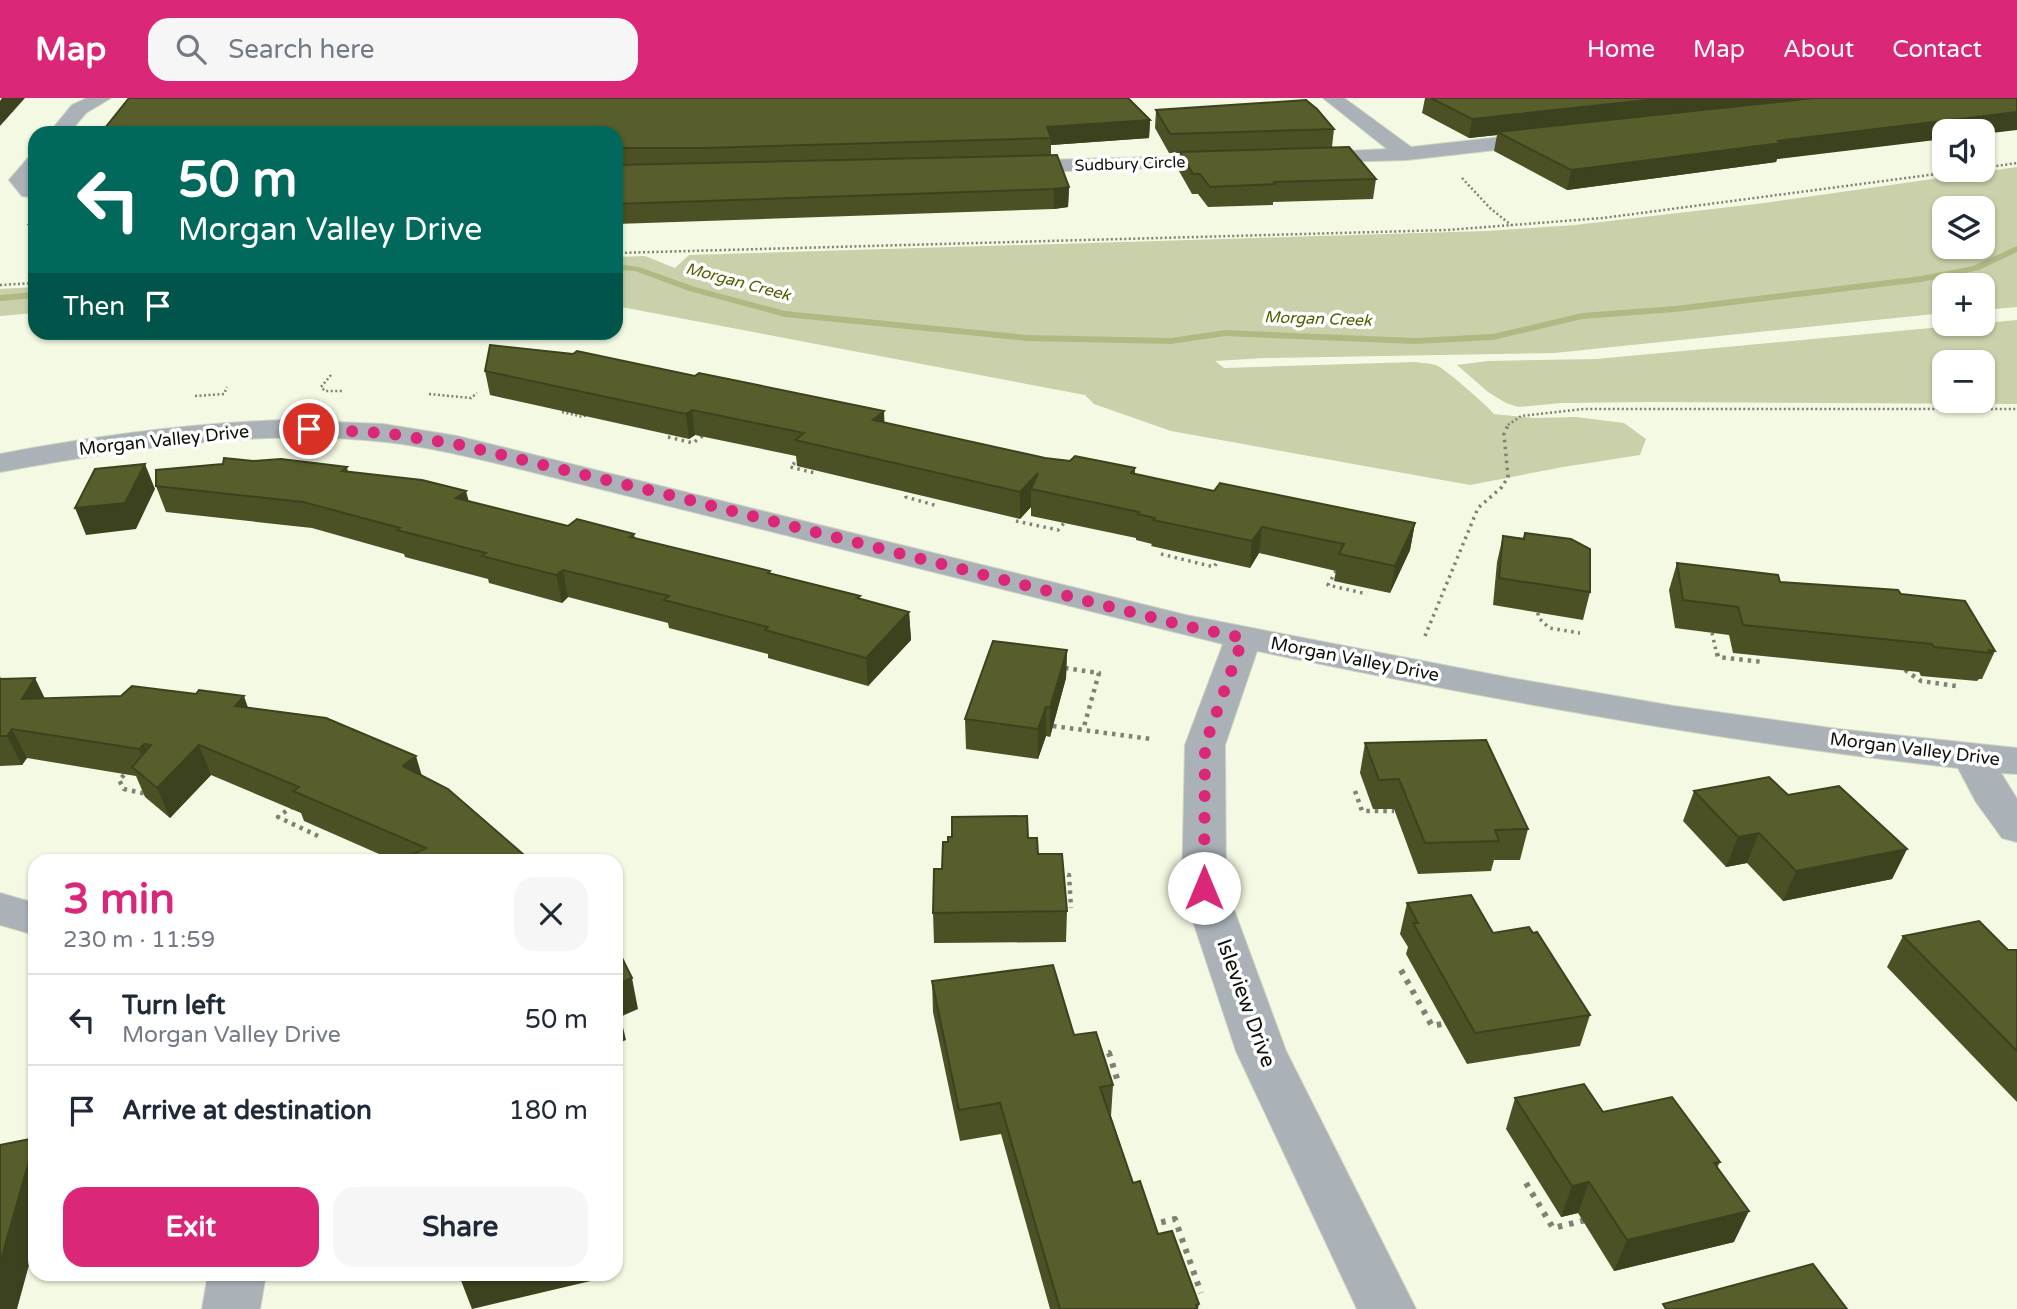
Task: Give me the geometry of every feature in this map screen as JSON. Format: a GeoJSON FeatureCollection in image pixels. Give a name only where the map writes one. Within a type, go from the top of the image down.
{"type":"FeatureCollection","features":[{"type":"Feature","properties":{"kind":"street"},"geometry":{"type":"LineString","coordinates":[[65,126],[79,108],[102,98]]}},
{"type":"Feature","properties":{"kind":"street"},"geometry":{"type":"LineString","coordinates":[[1332,98],[1407,154]]}},
{"type":"Feature","properties":{"kind":"street"},"geometry":{"type":"LineString","coordinates":[[1291,159],[1407,154],[1566,136]]}},
{"type":"Feature","properties":{"kind":"street","name":"Sudbury Circle"},"geometry":{"type":"LineString","coordinates":[[994,168],[1254,160]]}},
{"type":"Feature","properties":{"kind":"street"},"geometry":{"type":"LineString","coordinates":[[28,170],[20,180],[28,189]]}},
{"type":"Feature","properties":{"kind":"street","name":"Morgan Valley Drive"},"geometry":{"type":"LineString","coordinates":[[0,463],[109,444],[246,430],[309,429],[385,433],[456,444],[1243,638],[1580,703],[1739,728],[2017,761]]}},
{"type":"Feature","properties":{"kind":"street","name":"Isleview Drive"},"geometry":{"type":"LineString","coordinates":[[1243,638],[1205,745],[1204,888],[1261,1051],[1387,1309]]}},
{"type":"Feature","properties":{"kind":"street"},"geometry":{"type":"LineString","coordinates":[[1972,757],[1997,802],[2017,828]]}},
{"type":"Feature","properties":{"kind":"street"},"geometry":{"type":"LineString","coordinates":[[0,909],[28,917]]}},
{"type":"Feature","properties":{"kind":"street"},"geometry":{"type":"LineString","coordinates":[[231,1309],[236,1281]]}},
{"type":"Feature","properties":{"kind":"path"},"geometry":{"type":"LineString","coordinates":[[1995,166],[2017,163]]}},
{"type":"Feature","properties":{"kind":"path"},"geometry":{"type":"LineString","coordinates":[[1459,174],[1475,194],[1512,226]]}},
{"type":"Feature","properties":{"kind":"path"},"geometry":{"type":"LineString","coordinates":[[623,253],[1364,233],[1512,226],[1603,218],[1932,175]]}},
{"type":"Feature","properties":{"kind":"path"},"geometry":{"type":"LineString","coordinates":[[0,285],[28,283]]}},
{"type":"Feature","properties":{"kind":"path"},"geometry":{"type":"LineString","coordinates":[[331,375],[321,387],[325,391],[344,391]]}},
{"type":"Feature","properties":{"kind":"path"},"geometry":{"type":"LineString","coordinates":[[195,396],[224,394],[227,387]]}},
{"type":"Feature","properties":{"kind":"path"},"geometry":{"type":"LineString","coordinates":[[429,394],[471,398],[477,393]]}},
{"type":"Feature","properties":{"kind":"path"},"geometry":{"type":"LineString","coordinates":[[1424,639],[1478,508],[1502,487],[1508,477],[1504,434],[1508,424],[1521,416],[1583,409],[2017,409]]}},
{"type":"Feature","properties":{"kind":"path"},"geometry":{"type":"LineString","coordinates":[[562,412],[583,417],[590,412]]}},
{"type":"Feature","properties":{"kind":"path"},"geometry":{"type":"LineString","coordinates":[[667,438],[693,443],[704,435]]}},
{"type":"Feature","properties":{"kind":"path"},"geometry":{"type":"LineString","coordinates":[[804,455],[790,467],[815,473]]}},
{"type":"Feature","properties":{"kind":"path"},"geometry":{"type":"LineString","coordinates":[[907,488],[904,490],[906,497],[938,506]]}},
{"type":"Feature","properties":{"kind":"path"},"geometry":{"type":"LineString","coordinates":[[1016,521],[1058,530],[1064,523]]}},
{"type":"Feature","properties":{"kind":"path"},"geometry":{"type":"LineString","coordinates":[[1161,554],[1214,567],[1218,561]]}},
{"type":"Feature","properties":{"kind":"path"},"geometry":{"type":"LineString","coordinates":[[1336,571],[1328,585],[1367,594]]}},
{"type":"Feature","properties":{"kind":"path"},"geometry":{"type":"LineString","coordinates":[[1538,613],[1538,617],[1549,628],[1580,633]]}},
{"type":"Feature","properties":{"kind":"path"},"geometry":{"type":"LineString","coordinates":[[1712,633],[1718,657],[1763,662]]}},
{"type":"Feature","properties":{"kind":"path"},"geometry":{"type":"LineString","coordinates":[[1065,668],[1099,673],[1083,730]]}},
{"type":"Feature","properties":{"kind":"path"},"geometry":{"type":"LineString","coordinates":[[1905,670],[1908,675],[1930,683],[1956,685]]}},
{"type":"Feature","properties":{"kind":"path"},"geometry":{"type":"LineString","coordinates":[[1053,726],[1151,739]]}},
{"type":"Feature","properties":{"kind":"path"},"geometry":{"type":"LineString","coordinates":[[124,775],[119,780],[124,789],[149,794]]}},
{"type":"Feature","properties":{"kind":"path"},"geometry":{"type":"LineString","coordinates":[[1355,791],[1362,811],[1394,811]]}},
{"type":"Feature","properties":{"kind":"path"},"geometry":{"type":"LineString","coordinates":[[293,806],[278,817],[318,836]]}},
{"type":"Feature","properties":{"kind":"path"},"geometry":{"type":"LineString","coordinates":[[1048,876],[1069,875],[1071,908]]}},
{"type":"Feature","properties":{"kind":"path"},"geometry":{"type":"LineString","coordinates":[[1401,970],[1432,1026],[1447,1023]]}},
{"type":"Feature","properties":{"kind":"path"},"geometry":{"type":"LineString","coordinates":[[1087,1057],[1109,1054],[1119,1084]]}},
{"type":"Feature","properties":{"kind":"path"},"geometry":{"type":"LineString","coordinates":[[1526,1183],[1553,1228],[1590,1219]]}},
{"type":"Feature","properties":{"kind":"path"},"geometry":{"type":"LineString","coordinates":[[1142,1226],[1175,1219],[1201,1293]]}},
{"type":"Feature","properties":{"kind":"green space"},"geometry":{"type":"Polygon","coordinates":[[[2017,167],[2017,307],[1995,309],[1995,273],[1932,273],[1932,314],[1554,353],[1215,361],[1224,368],[1415,362],[1429,364],[1438,366],[1449,374],[1494,414],[1534,418],[1576,417],[1624,423],[1646,439],[1640,455],[1470,485],[1171,431],[1094,404],[1085,395],[623,307],[623,257],[645,256],[675,268],[689,255],[1487,231],[1575,225],[1764,203],[1932,179],[1932,182],[1995,182],[1995,170],[2017,167]]]}},
{"type":"Feature","properties":{"kind":"green space"},"geometry":{"type":"Polygon","coordinates":[[[28,287],[28,314],[0,316],[0,289],[28,287]]]}},
{"type":"Feature","properties":{"kind":"green space"},"geometry":{"type":"Polygon","coordinates":[[[2017,320],[2017,404],[1995,404],[1995,350],[1932,350],[1932,404],[1649,402],[1562,403],[1518,407],[1488,392],[1457,365],[1488,361],[1596,359],[1932,328],[1932,336],[1995,336],[1995,322],[2017,320]]]}},
{"type":"Feature","properties":{"kind":"building"},"geometry":{"type":"Polygon","coordinates":[[[129,98],[1128,98],[1150,120],[1047,127],[1051,138],[703,148],[623,148],[623,126],[107,126],[129,98]]]}},
{"type":"Feature","properties":{"kind":"building"},"geometry":{"type":"Polygon","coordinates":[[[1431,98],[1666,98],[1472,119],[1431,98]]]}},
{"type":"Feature","properties":{"kind":"building"},"geometry":{"type":"Polygon","coordinates":[[[1815,98],[2017,98],[2017,112],[1959,119],[1932,119],[1932,122],[1571,170],[1497,132],[1815,98]]]}},
{"type":"Feature","properties":{"kind":"building"},"geometry":{"type":"Polygon","coordinates":[[[1306,100],[1334,129],[1170,134],[1156,110],[1306,100]]]}},
{"type":"Feature","properties":{"kind":"building"},"geometry":{"type":"Polygon","coordinates":[[[1349,147],[1376,179],[1210,187],[1200,174],[1193,174],[1180,152],[1349,147]]]}},
{"type":"Feature","properties":{"kind":"building"},"geometry":{"type":"Polygon","coordinates":[[[1057,155],[1069,187],[623,204],[623,165],[1057,155]]]}},
{"type":"Feature","properties":{"kind":"building"},"geometry":{"type":"Polygon","coordinates":[[[490,345],[573,354],[577,351],[695,376],[699,373],[884,411],[873,420],[1045,458],[1070,461],[1075,456],[1135,468],[1131,473],[1214,491],[1220,483],[1415,523],[1395,566],[1339,554],[1344,544],[1262,527],[1252,541],[1153,520],[1155,518],[1138,514],[1139,512],[1031,489],[1038,473],[1020,492],[795,440],[804,433],[692,410],[686,414],[485,371],[490,345]]]}},
{"type":"Feature","properties":{"kind":"building"},"geometry":{"type":"Polygon","coordinates":[[[224,458],[253,461],[281,459],[347,467],[342,471],[422,480],[466,491],[456,498],[568,526],[577,519],[634,534],[630,537],[770,571],[768,573],[860,596],[857,598],[909,612],[866,658],[765,630],[768,627],[664,600],[669,596],[563,570],[556,575],[482,556],[486,553],[303,502],[156,486],[156,470],[223,464],[224,458]]]}},
{"type":"Feature","properties":{"kind":"building"},"geometry":{"type":"Polygon","coordinates":[[[145,464],[125,503],[75,508],[95,469],[145,464]]]}},
{"type":"Feature","properties":{"kind":"building"},"geometry":{"type":"Polygon","coordinates":[[[1525,533],[1571,539],[1590,549],[1590,592],[1499,578],[1503,536],[1524,539],[1525,533]]]}},
{"type":"Feature","properties":{"kind":"building"},"geometry":{"type":"Polygon","coordinates":[[[1677,563],[1778,575],[1780,582],[1898,590],[1901,594],[1965,601],[1995,651],[1989,650],[1991,653],[1934,647],[1932,644],[1743,625],[1738,607],[1683,600],[1677,563]]]}},
{"type":"Feature","properties":{"kind":"building"},"geometry":{"type":"Polygon","coordinates":[[[993,641],[1067,650],[1050,708],[1046,707],[1038,729],[965,719],[993,641]]]}},
{"type":"Feature","properties":{"kind":"building"},"geometry":{"type":"Polygon","coordinates":[[[35,678],[22,699],[121,696],[132,686],[196,694],[199,690],[244,696],[235,706],[326,718],[416,756],[403,766],[448,789],[523,854],[414,854],[426,848],[293,791],[299,787],[199,745],[157,788],[132,767],[151,745],[144,744],[139,749],[12,729],[7,736],[0,736],[0,679],[35,678]]]}},
{"type":"Feature","properties":{"kind":"building"},"geometry":{"type":"Polygon","coordinates":[[[1486,740],[1528,829],[1495,830],[1499,841],[1425,843],[1399,779],[1379,780],[1365,743],[1486,740]]]}},
{"type":"Feature","properties":{"kind":"building"},"geometry":{"type":"Polygon","coordinates":[[[1769,777],[1788,795],[1839,786],[1907,849],[1796,871],[1759,833],[1738,837],[1694,791],[1769,777]]]}},
{"type":"Feature","properties":{"kind":"building"},"geometry":{"type":"Polygon","coordinates":[[[1027,816],[1028,838],[1037,838],[1038,854],[1062,854],[1067,911],[933,913],[934,869],[942,869],[943,842],[948,842],[948,837],[952,837],[952,817],[1027,816]]]}},
{"type":"Feature","properties":{"kind":"building"},"geometry":{"type":"Polygon","coordinates":[[[1471,895],[1493,933],[1529,927],[1533,933],[1537,932],[1590,1015],[1475,1033],[1413,923],[1418,923],[1407,903],[1471,895]]]}},
{"type":"Feature","properties":{"kind":"building"},"geometry":{"type":"Polygon","coordinates":[[[1979,921],[2008,950],[2017,950],[2017,1051],[1903,936],[1979,921]]]}},
{"type":"Feature","properties":{"kind":"building"},"geometry":{"type":"Polygon","coordinates":[[[623,960],[632,978],[623,981],[623,960]]]}},
{"type":"Feature","properties":{"kind":"building"},"geometry":{"type":"Polygon","coordinates":[[[1053,965],[1074,1035],[1096,1032],[1113,1085],[1100,1087],[1133,1183],[1140,1181],[1158,1234],[1172,1231],[1199,1304],[1196,1305],[1197,1309],[1060,1309],[1000,1103],[959,1110],[932,981],[1053,965]]]}},
{"type":"Feature","properties":{"kind":"building"},"geometry":{"type":"Polygon","coordinates":[[[1584,1084],[1603,1112],[1672,1097],[1720,1162],[1714,1163],[1749,1211],[1627,1240],[1589,1182],[1572,1186],[1515,1098],[1584,1084]]]}},
{"type":"Feature","properties":{"kind":"building"},"geometry":{"type":"Polygon","coordinates":[[[28,1139],[28,1165],[0,1263],[0,1145],[28,1139]]]}},
{"type":"Feature","properties":{"kind":"building"},"geometry":{"type":"Polygon","coordinates":[[[1813,1264],[1847,1309],[1666,1309],[1663,1304],[1813,1264]]]}},
{"type":"Feature","properties":{"kind":"waterway","name":"Morgan Creek"},"geometry":{"type":"LineString","coordinates":[[623,268],[636,269],[692,289],[785,314],[1027,338],[1171,341],[1225,333],[1415,341],[1493,337],[1582,316],[1675,309],[1921,279],[1976,268],[2017,249]]}},
{"type":"Feature","properties":{"kind":"waterway","name":"Morgan Creek"},"geometry":{"type":"LineString","coordinates":[[0,298],[28,296]]}},
{"type":"Feature","properties":{"kind":"route"},"geometry":{"type":"LineString","coordinates":[[309,429],[385,433],[456,444],[1243,638],[1205,745],[1204,888]]}}]}
